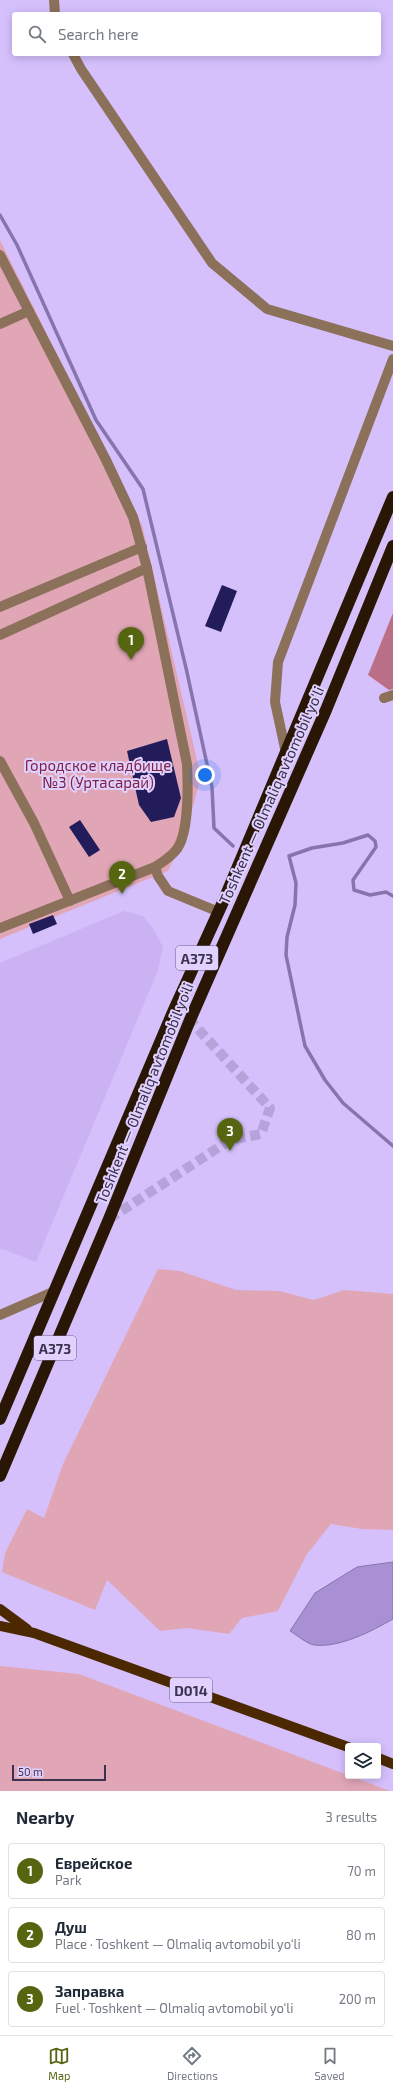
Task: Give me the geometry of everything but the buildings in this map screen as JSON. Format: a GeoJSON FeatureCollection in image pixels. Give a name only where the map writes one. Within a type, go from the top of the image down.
{"type":"FeatureCollection","features":[{"type":"Feature","properties":{"kind":"highway","name":"Toshkent — Olmaliq avtomobil yo‘li"},"geometry":{"type":"LineString","coordinates":[[0,1419],[173,1012],[219,912],[393,497]]}},
{"type":"Feature","properties":{"kind":"highway","name":"Toshkent — Olmaliq avtomobil yo‘li"},"geometry":{"type":"LineString","coordinates":[[0,1476],[109,1219],[190,1020],[326,710],[393,546]]}},
{"type":"Feature","properties":{"kind":"main road","name":"D014"},"geometry":{"type":"LineString","coordinates":[[0,1609],[20,1625],[34,1633]]}},
{"type":"Feature","properties":{"kind":"main road","name":"D014"},"geometry":{"type":"LineString","coordinates":[[0,1626],[34,1633],[345,1746]]}},
{"type":"Feature","properties":{"kind":"main road"},"geometry":{"type":"LineString","coordinates":[[381,1759],[393,1764]]}},
{"type":"Feature","properties":{"kind":"street"},"geometry":{"type":"LineString","coordinates":[[54,0],[55,12]]}},
{"type":"Feature","properties":{"kind":"street"},"geometry":{"type":"LineString","coordinates":[[74,56],[81,69],[212,263],[266,309],[393,346]]}},
{"type":"Feature","properties":{"kind":"street"},"geometry":{"type":"LineString","coordinates":[[0,255],[120,488],[133,517],[147,568],[187,764],[189,796],[178,848],[172,856],[155,867],[0,928]]}},
{"type":"Feature","properties":{"kind":"street"},"geometry":{"type":"LineString","coordinates":[[0,324],[29,311]]}},
{"type":"Feature","properties":{"kind":"street"},"geometry":{"type":"LineString","coordinates":[[286,753],[275,702],[278,662],[393,359]]}},
{"type":"Feature","properties":{"kind":"street"},"geometry":{"type":"LineString","coordinates":[[0,607],[142,547]]}},
{"type":"Feature","properties":{"kind":"street"},"geometry":{"type":"LineString","coordinates":[[0,636],[147,568]]}},
{"type":"Feature","properties":{"kind":"street"},"geometry":{"type":"LineString","coordinates":[[0,761],[34,823],[70,901]]}},
{"type":"Feature","properties":{"kind":"street"},"geometry":{"type":"LineString","coordinates":[[155,867],[158,876],[168,891],[219,912]]}},
{"type":"Feature","properties":{"kind":"street"},"geometry":{"type":"LineString","coordinates":[[0,1315],[55,1291]]}},
{"type":"Feature","properties":{"kind":"shaded area"},"geometry":{"type":"Polygon","coordinates":[[[393,613],[393,689],[389,690],[368,675],[393,613]]]}},
{"type":"Feature","properties":{"kind":"shaded area"},"geometry":{"type":"Polygon","coordinates":[[[124,911],[143,916],[154,930],[163,947],[158,970],[36,1262],[0,1248],[0,963],[124,911]]]}},
{"type":"Feature","properties":{"kind":"shaded area"},"geometry":{"type":"Polygon","coordinates":[[[393,1562],[393,1619],[355,1638],[334,1644],[314,1645],[290,1631],[315,1593],[357,1567],[393,1562]]]}},
{"type":"Feature","properties":{"kind":"green space","name":"Городское кладбище №3 (Уртасарай)"},"geometry":{"type":"Polygon","coordinates":[[[0,240],[142,525],[201,777],[185,836],[168,871],[0,939],[0,240]]]}},
{"type":"Feature","properties":{"kind":"green space"},"geometry":{"type":"Polygon","coordinates":[[[158,1269],[180,1271],[236,1290],[279,1291],[314,1300],[344,1290],[393,1294],[393,1530],[362,1529],[331,1524],[307,1554],[278,1611],[242,1618],[229,1634],[187,1628],[160,1631],[107,1580],[95,1610],[2,1572],[5,1553],[27,1509],[44,1518],[63,1464],[158,1269]]]}},
{"type":"Feature","properties":{"kind":"green space"},"geometry":{"type":"Polygon","coordinates":[[[0,1666],[79,1674],[345,1774],[345,1779],[358,1779],[390,1791],[0,1791],[0,1666]]]}},
{"type":"Feature","properties":{"kind":"waterway"},"geometry":{"type":"LineString","coordinates":[[0,215],[17,245],[96,420],[143,489],[186,668],[212,787],[214,828],[233,846]]}},
{"type":"Feature","properties":{"kind":"waterway"},"geometry":{"type":"LineString","coordinates":[[393,896],[386,892],[370,895],[354,890],[353,880],[376,847],[375,841],[368,835],[343,843],[312,848],[289,856],[296,883],[295,905],[287,937],[286,955],[305,1046],[325,1080],[343,1103],[393,1146]]}},
{"type":"Feature","properties":{"kind":"tunnel"},"geometry":{"type":"LineString","coordinates":[[109,1219],[230,1140],[261,1134],[270,1108],[190,1020]]}},
{"type":"Feature","properties":{"kind":"place","name":"Еврейское"},"geometry":{"type":"Point","coordinates":[131,660]}},
{"type":"Feature","properties":{"kind":"place","name":"Душ"},"geometry":{"type":"Point","coordinates":[122,894]}},
{"type":"Feature","properties":{"kind":"place","name":"Заправка"},"geometry":{"type":"Point","coordinates":[230,1151]}}]}
